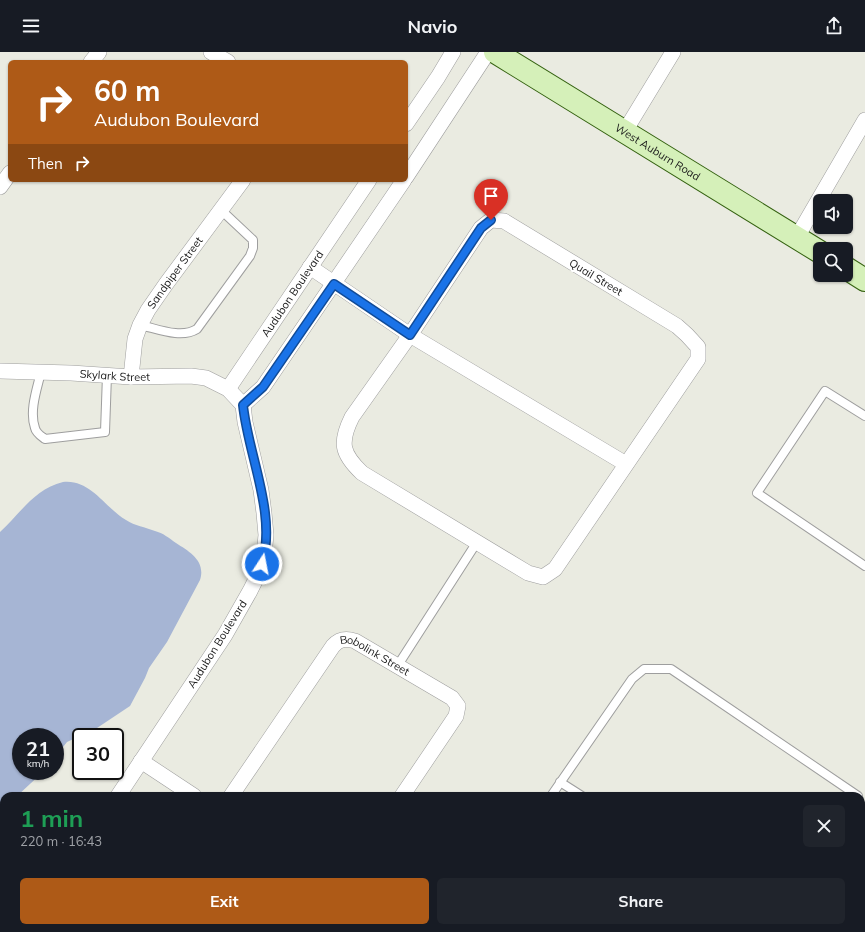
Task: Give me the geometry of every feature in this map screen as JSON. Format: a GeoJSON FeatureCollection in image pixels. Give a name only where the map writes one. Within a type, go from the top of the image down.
{"type":"FeatureCollection","features":[{"type":"Feature","properties":{"kind":"main road","name":"West Auburn Road"},"geometry":{"type":"LineString","coordinates":[[495,52],[813,248]]}},
{"type":"Feature","properties":{"kind":"main road"},"geometry":{"type":"LineString","coordinates":[[853,272],[865,280]]}},
{"type":"Feature","properties":{"kind":"street"},"geometry":{"type":"LineString","coordinates":[[211,52],[225,60]]}},
{"type":"Feature","properties":{"kind":"street"},"geometry":{"type":"LineString","coordinates":[[408,121],[453,52]]}},
{"type":"Feature","properties":{"kind":"street"},"geometry":{"type":"LineString","coordinates":[[408,172],[488,52]]}},
{"type":"Feature","properties":{"kind":"street"},"geometry":{"type":"LineString","coordinates":[[625,131],[673,52]]}},
{"type":"Feature","properties":{"kind":"street"},"geometry":{"type":"LineString","coordinates":[[797,238],[865,120]]}},
{"type":"Feature","properties":{"kind":"street"},"geometry":{"type":"LineString","coordinates":[[0,186],[8,176]]}},
{"type":"Feature","properties":{"kind":"street","name":"Sandpiper Street"},"geometry":{"type":"LineString","coordinates":[[131,377],[135,339],[148,310],[242,182]]}},
{"type":"Feature","properties":{"kind":"street","name":"Audubon Boulevard"},"geometry":{"type":"LineString","coordinates":[[228,389],[367,182]]}},
{"type":"Feature","properties":{"kind":"street"},"geometry":{"type":"LineString","coordinates":[[228,389],[243,405],[263,387],[334,284],[401,182]]}},
{"type":"Feature","properties":{"kind":"street","name":"Quail Street"},"geometry":{"type":"LineString","coordinates":[[491,220],[504,221],[677,326],[698,347],[698,359],[626,464],[555,569],[544,577],[528,573],[362,473],[346,455],[344,436],[352,417],[410,335],[481,228],[491,220]]}},
{"type":"Feature","properties":{"kind":"street"},"geometry":{"type":"LineString","coordinates":[[310,268],[410,335],[626,464]]}},
{"type":"Feature","properties":{"kind":"street","name":"Skylark Street"},"geometry":{"type":"LineString","coordinates":[[0,371],[131,377],[191,376],[206,378],[228,389]]}},
{"type":"Feature","properties":{"kind":"street","name":"Audubon Boulevard"},"geometry":{"type":"LineString","coordinates":[[121,792],[225,635],[259,573],[264,555],[266,535],[264,513],[261,490],[245,422],[243,405]]}},
{"type":"Feature","properties":{"kind":"street","name":"Bobolink Street"},"geometry":{"type":"LineString","coordinates":[[234,792],[332,646],[343,639],[355,641],[398,666],[452,698],[458,706],[456,716],[405,792]]}},
{"type":"Feature","properties":{"kind":"street"},"geometry":{"type":"LineString","coordinates":[[142,761],[188,792]]}},
{"type":"Feature","properties":{"kind":"lane"},"geometry":{"type":"LineString","coordinates":[[140,325],[182,334],[192,332],[197,329],[250,256],[253,248],[253,240],[221,210]]}},
{"type":"Feature","properties":{"kind":"lane"},"geometry":{"type":"LineString","coordinates":[[41,372],[33,405],[33,416],[35,428],[39,435],[45,439],[105,432],[107,375]]}},
{"type":"Feature","properties":{"kind":"lane"},"geometry":{"type":"LineString","coordinates":[[865,416],[825,391],[757,494],[865,566]]}},
{"type":"Feature","properties":{"kind":"lane"},"geometry":{"type":"LineString","coordinates":[[398,666],[477,542]]}},
{"type":"Feature","properties":{"kind":"lane"},"geometry":{"type":"LineString","coordinates":[[554,792],[632,679],[644,669],[671,669],[852,792]]}},
{"type":"Feature","properties":{"kind":"lane"},"geometry":{"type":"LineString","coordinates":[[560,782],[576,792]]}},
{"type":"Feature","properties":{"kind":"water"},"geometry":{"type":"Polygon","coordinates":[[[63,482],[73,482],[82,485],[97,495],[118,515],[136,525],[161,533],[196,558],[201,567],[200,580],[167,642],[149,668],[130,706],[97,728],[72,728],[72,740],[64,746],[64,728],[12,728],[12,780],[34,780],[21,792],[0,792],[0,532],[28,503],[44,490],[63,482]]]}},
{"type":"Feature","properties":{"kind":"route"},"geometry":{"type":"LineString","coordinates":[[262,564],[266,535],[264,513],[261,490],[245,422],[243,405],[263,387],[334,284],[410,335],[481,228],[491,220]]}}]}
